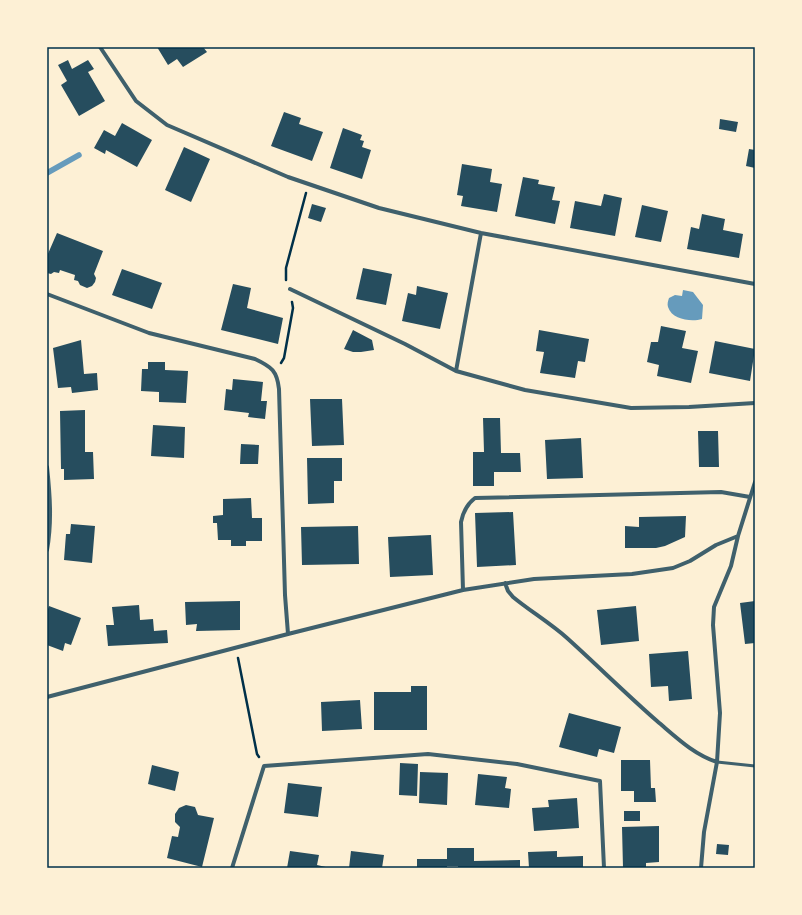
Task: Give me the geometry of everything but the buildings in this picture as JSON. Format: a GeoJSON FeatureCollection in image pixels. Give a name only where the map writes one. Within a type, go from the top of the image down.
{"type":"FeatureCollection","features":[{"type":"Feature","properties":{"kind":"street"},"geometry":{"type":"LineString","coordinates":[[100,47],[136,102],[167,125],[288,177],[379,208],[481,233],[755,284]]}},
{"type":"Feature","properties":{"kind":"street"},"geometry":{"type":"LineString","coordinates":[[456,371],[481,233]]}},
{"type":"Feature","properties":{"kind":"street"},"geometry":{"type":"LineString","coordinates":[[290,289],[456,371],[525,390],[631,408],[755,403]]}},
{"type":"Feature","properties":{"kind":"street"},"geometry":{"type":"LineString","coordinates":[[47,294],[150,333],[255,359],[267,364],[275,372],[279,390],[285,587],[288,634]]}},
{"type":"Feature","properties":{"kind":"street"},"geometry":{"type":"LineString","coordinates":[[47,467],[50,509],[50,532],[47,550]]}},
{"type":"Feature","properties":{"kind":"street"},"geometry":{"type":"LineString","coordinates":[[701,868],[704,832],[717,762],[720,713],[714,607],[731,566],[738,536],[755,482]]}},
{"type":"Feature","properties":{"kind":"street"},"geometry":{"type":"LineString","coordinates":[[463,590],[461,522],[463,514],[470,502],[475,498],[721,492],[750,497]]}},
{"type":"Feature","properties":{"kind":"street"},"geometry":{"type":"LineString","coordinates":[[47,697],[463,590],[505,583],[566,577],[632,574],[673,568],[690,561],[716,545],[738,536]]}},
{"type":"Feature","properties":{"kind":"street"},"geometry":{"type":"LineString","coordinates":[[505,583],[508,591],[513,597],[566,637],[635,702],[681,742],[706,759],[717,762]]}},
{"type":"Feature","properties":{"kind":"street"},"geometry":{"type":"LineString","coordinates":[[232,868],[264,766],[428,754],[517,764],[600,781],[604,868]]}},
{"type":"Feature","properties":{"kind":"lane"},"geometry":{"type":"LineString","coordinates":[[717,762],[755,766]]}},
{"type":"Feature","properties":{"kind":"path"},"geometry":{"type":"LineString","coordinates":[[236,648],[257,754],[264,766]]}},
{"type":"Feature","properties":{"kind":"water"},"geometry":{"type":"Polygon","coordinates":[[[683,290],[693,292],[703,305],[702,319],[683,319],[674,315],[670,311],[668,307],[669,298],[675,295],[682,296],[683,290]]]}},
{"type":"Feature","properties":{"kind":"waterway"},"geometry":{"type":"LineString","coordinates":[[47,173],[79,155]]}}]}
